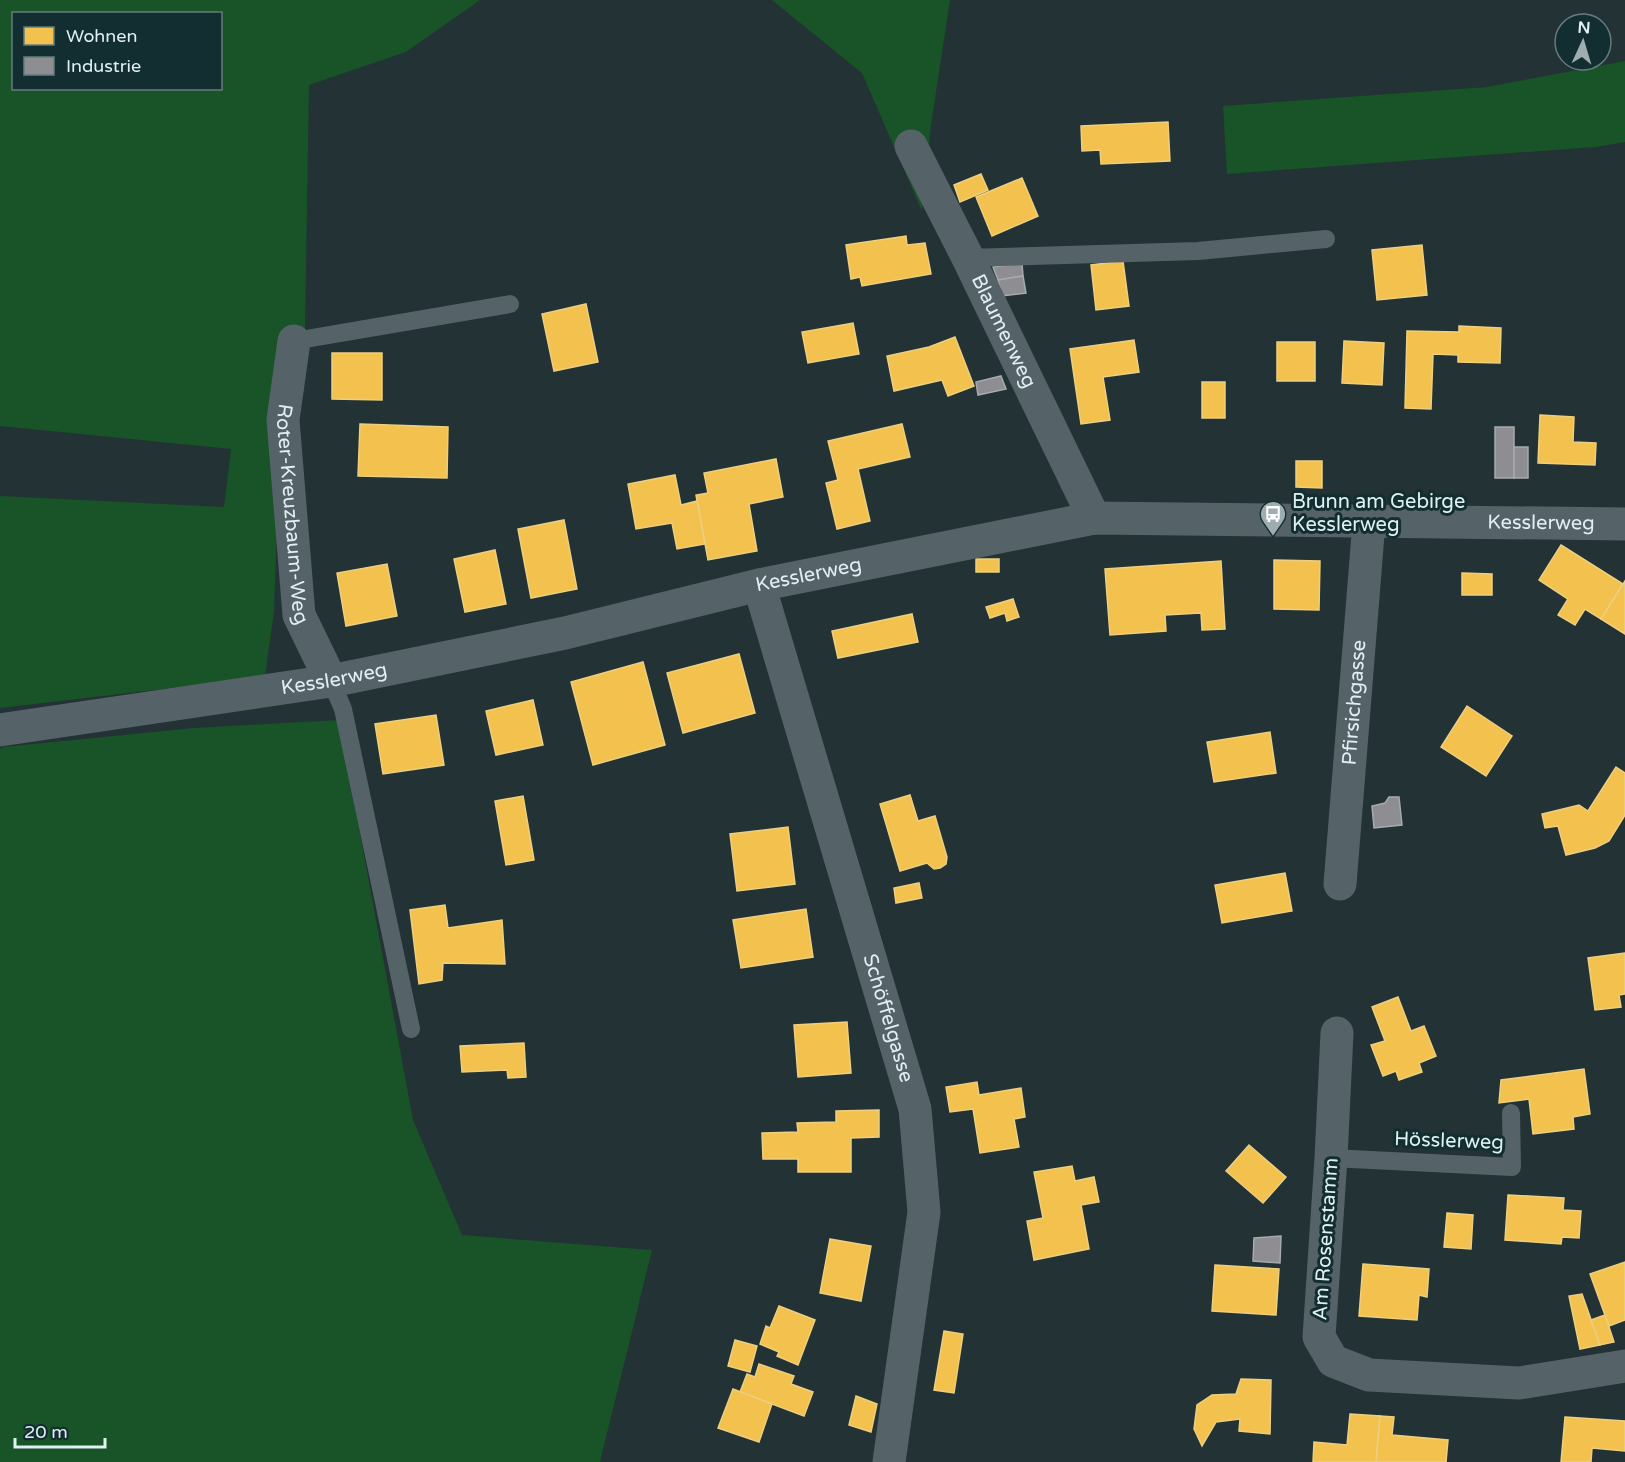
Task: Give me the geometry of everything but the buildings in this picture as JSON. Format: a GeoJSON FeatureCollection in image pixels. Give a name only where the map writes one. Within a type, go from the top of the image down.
{"type":"FeatureCollection","features":[{"type":"Feature","properties":{"kind":"street","name":"Blaumenweg"},"geometry":{"type":"LineString","coordinates":[[911,146],[1094,518]]}},
{"type":"Feature","properties":{"kind":"street","name":"Roter-Kreuzbaum-Weg"},"geometry":{"type":"LineString","coordinates":[[294,341],[283,420],[299,615],[331,681]]}},
{"type":"Feature","properties":{"kind":"street","name":"Kesslerweg"},"geometry":{"type":"LineString","coordinates":[[0,730],[331,681],[565,633],[759,585],[1094,518],[1625,524]]}},
{"type":"Feature","properties":{"kind":"street","name":"Pfirsichgasse"},"geometry":{"type":"LineString","coordinates":[[1340,884],[1369,522]]}},
{"type":"Feature","properties":{"kind":"street","name":"Schöffelgasse"},"geometry":{"type":"LineString","coordinates":[[759,585],[915,1109],[924,1212],[889,1462]]}},
{"type":"Feature","properties":{"kind":"street","name":"Am Rosenstamm"},"geometry":{"type":"LineString","coordinates":[[1337,1033],[1319,1337],[1334,1361],[1369,1375],[1519,1383],[1625,1366]]}},
{"type":"Feature","properties":{"kind":"lane"},"geometry":{"type":"LineString","coordinates":[[968,258],[1198,251],[1326,239]]}},
{"type":"Feature","properties":{"kind":"lane"},"geometry":{"type":"LineString","coordinates":[[294,341],[510,304]]}},
{"type":"Feature","properties":{"kind":"lane"},"geometry":{"type":"LineString","coordinates":[[331,681],[343,709],[411,1029]]}},
{"type":"Feature","properties":{"kind":"lane","name":"Hösslerweg"},"geometry":{"type":"LineString","coordinates":[[1331,1158],[1512,1167],[1511,1113]]}},
{"type":"Feature","properties":{"kind":"green space"},"geometry":{"type":"Polygon","coordinates":[[[0,0],[480,0],[406,52],[309,85],[305,329],[277,528],[274,611],[265,677],[0,708],[0,496],[224,507],[231,449],[0,426],[0,0]]]}},
{"type":"Feature","properties":{"kind":"green space"},"geometry":{"type":"Polygon","coordinates":[[[772,0],[950,0],[931,125],[922,211],[862,73],[772,0]]]}},
{"type":"Feature","properties":{"kind":"green space"},"geometry":{"type":"Polygon","coordinates":[[[1625,61],[1625,142],[1596,147],[1227,174],[1223,106],[1487,87],[1567,72],[1613,72],[1613,63],[1625,61]]]}},
{"type":"Feature","properties":{"kind":"green space"},"geometry":{"type":"Polygon","coordinates":[[[339,720],[413,1120],[462,1235],[652,1250],[600,1462],[0,1462],[0,749],[194,728],[339,720]]]}},
{"type":"Feature","properties":{"kind":"place","name":"Brunn am Gebirge Kesslerweg"},"geometry":{"type":"Point","coordinates":[1273,537]}}]}
